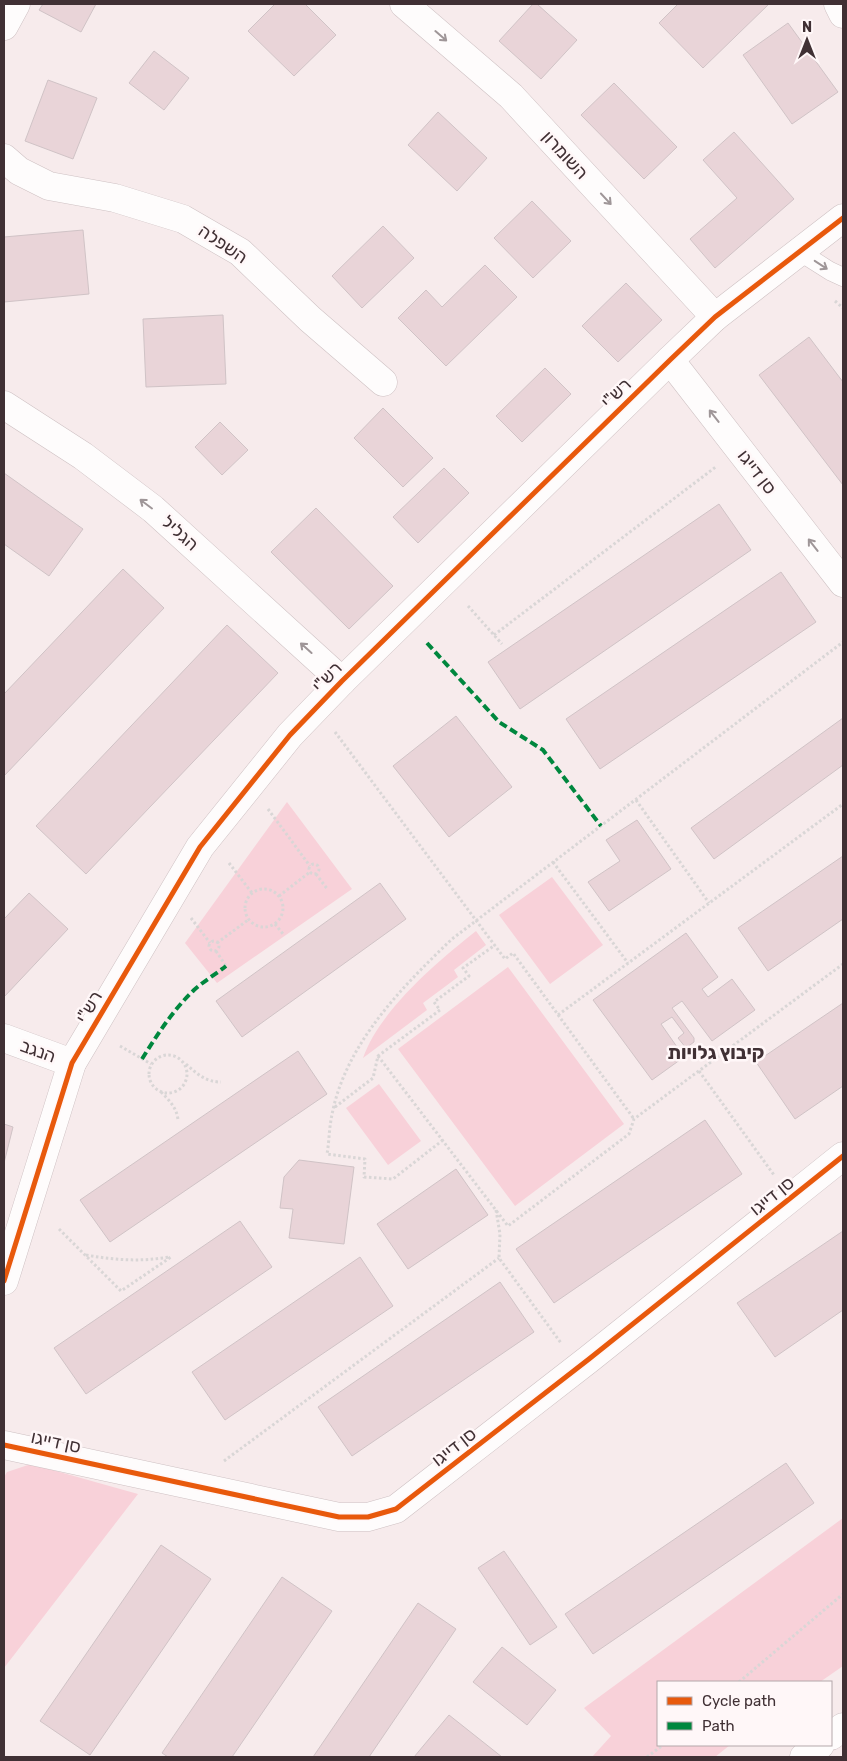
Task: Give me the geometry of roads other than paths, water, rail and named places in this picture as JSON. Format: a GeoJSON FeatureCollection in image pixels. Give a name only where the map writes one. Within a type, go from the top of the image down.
{"type":"FeatureCollection","features":[{"type":"Feature","properties":{"kind":"main road"},"geometry":{"type":"LineString","coordinates":[[4,26],[16,4]]}},
{"type":"Feature","properties":{"kind":"main road","name":"השומרון"},"geometry":{"type":"LineString","coordinates":[[404,4],[511,96],[715,317]]}},
{"type":"Feature","properties":{"kind":"main road"},"geometry":{"type":"LineString","coordinates":[[838,4],[843,14]]}},
{"type":"Feature","properties":{"kind":"main road","name":"השפלה"},"geometry":{"type":"LineString","coordinates":[[4,158],[14,173],[49,186],[115,198],[183,219],[240,252],[310,319],[383,382]]}},
{"type":"Feature","properties":{"kind":"main road","name":"רש\"י"},"geometry":{"type":"LineString","coordinates":[[4,1281],[72,1063],[200,847],[290,735],[342,681],[670,360],[715,317],[843,218]]}},
{"type":"Feature","properties":{"kind":"main road","name":"סן דייגו"},"geometry":{"type":"LineString","coordinates":[[670,360],[843,583]]}},
{"type":"Feature","properties":{"kind":"main road","name":"הגליל"},"geometry":{"type":"LineString","coordinates":[[4,405],[83,456],[153,509],[342,681]]}},
{"type":"Feature","properties":{"kind":"main road","name":"הנגב"},"geometry":{"type":"LineString","coordinates":[[4,1038],[72,1063]]}},
{"type":"Feature","properties":{"kind":"main road","name":"סן דייגו"},"geometry":{"type":"LineString","coordinates":[[4,1445],[339,1517],[368,1517],[396,1509],[589,1359],[843,1156]]}},
{"type":"Feature","properties":{"kind":"main road"},"geometry":{"type":"LineString","coordinates":[[832,1735],[843,1727]]}},
{"type":"Feature","properties":{"kind":"main road"},"geometry":{"type":"LineString","coordinates":[[804,1757],[819,1746]]}},
{"type":"Feature","properties":{"kind":"lane"},"geometry":{"type":"LineString","coordinates":[[800,252],[843,277]]}},
{"type":"Feature","properties":{"kind":"district","name":"קיבוץ גלויות"},"geometry":{"type":"Point","coordinates":[716,1052]}}]}
